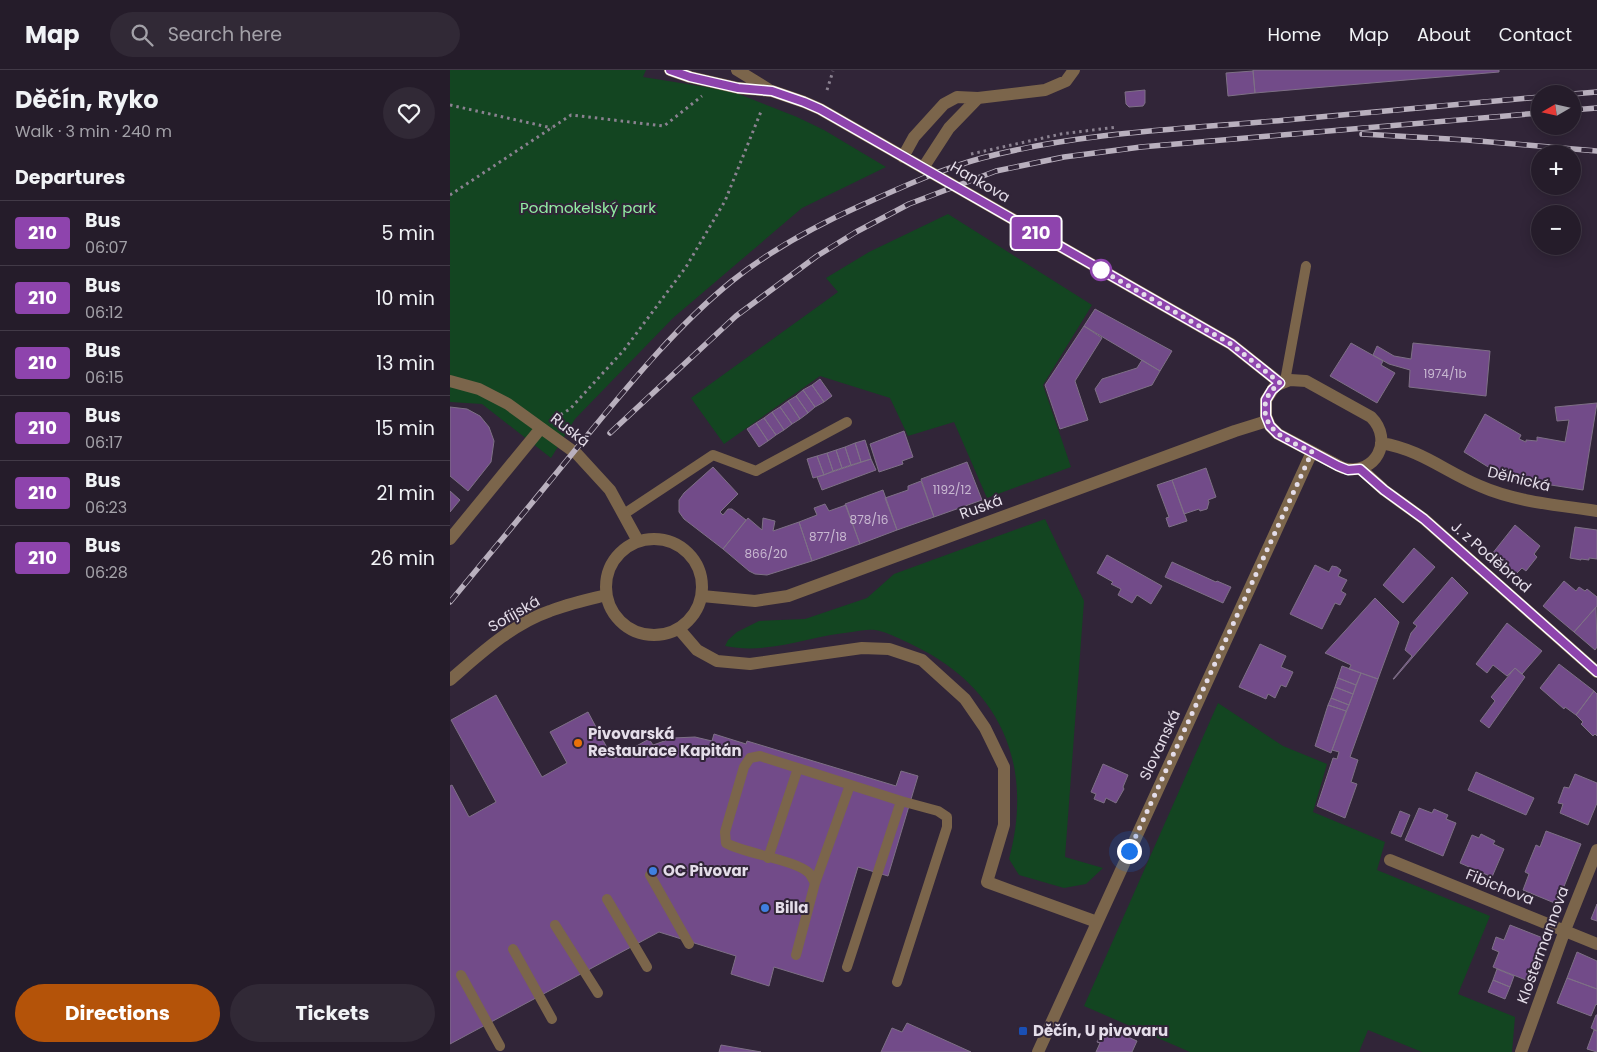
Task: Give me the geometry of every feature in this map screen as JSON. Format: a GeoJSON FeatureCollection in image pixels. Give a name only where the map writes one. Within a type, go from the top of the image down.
{"type":"FeatureCollection","features":[{"type":"Feature","properties":{"kind":"street","name":"Hankova"},"geometry":{"type":"LineString","coordinates":[[670,70],[690,77],[738,88],[772,91],[820,109],[1231,344],[1282,382]]}},
{"type":"Feature","properties":{"kind":"street"},"geometry":{"type":"LineString","coordinates":[[736,70],[772,91]]}},
{"type":"Feature","properties":{"kind":"street"},"geometry":{"type":"LineString","coordinates":[[903,157],[914,137],[944,104],[957,97],[978,98],[1045,90],[1066,81],[1074,70]]}},
{"type":"Feature","properties":{"kind":"street"},"geometry":{"type":"LineString","coordinates":[[923,168],[949,128],[978,98]]}},
{"type":"Feature","properties":{"kind":"street"},"geometry":{"type":"LineString","coordinates":[[1295,379],[1306,381],[1366,414],[1378,426],[1382,437],[1381,449],[1375,459],[1360,469],[1343,468],[1278,434],[1268,421],[1265,411],[1266,400],[1272,390],[1282,382],[1295,379]]}},
{"type":"Feature","properties":{"kind":"street","name":"Ruská"},"geometry":{"type":"LineString","coordinates":[[450,380],[479,389],[508,404],[577,454],[610,490],[638,541]]}},
{"type":"Feature","properties":{"kind":"street","name":"Ruská"},"geometry":{"type":"LineString","coordinates":[[702,596],[754,601],[788,596],[1235,431],[1268,421]]}},
{"type":"Feature","properties":{"kind":"street"},"geometry":{"type":"LineString","coordinates":[[450,538],[541,428]]}},
{"type":"Feature","properties":{"kind":"street","name":"Dělnická"},"geometry":{"type":"LineString","coordinates":[[1382,443],[1410,450],[1479,486],[1498,493],[1597,511]]}},
{"type":"Feature","properties":{"kind":"street","name":"Slovanská"},"geometry":{"type":"LineString","coordinates":[[1038,1052],[1312,452]]}},
{"type":"Feature","properties":{"kind":"street","name":"J. z Poděbrad"},"geometry":{"type":"LineString","coordinates":[[1360,469],[1384,490],[1424,519],[1597,672]]}},
{"type":"Feature","properties":{"kind":"street"},"geometry":{"type":"LineString","coordinates":[[655,538],[671,541],[686,550],[696,563],[702,579],[702,596],[697,609],[679,629],[666,634],[640,634],[627,628],[617,619],[610,608],[606,595],[605,581],[609,568],[616,556],[626,547],[638,541],[655,538]]}},
{"type":"Feature","properties":{"kind":"street","name":"Sofijská"},"geometry":{"type":"LineString","coordinates":[[450,680],[482,652],[518,627],[549,611],[606,595]]}},
{"type":"Feature","properties":{"kind":"street"},"geometry":{"type":"LineString","coordinates":[[679,629],[697,650],[718,661],[750,664],[862,648],[889,649],[922,660],[966,699],[985,728],[1004,766],[1004,824],[987,882],[1097,922]]}},
{"type":"Feature","properties":{"kind":"street","name":"Klostermannova"},"geometry":{"type":"LineString","coordinates":[[1521,1052],[1565,930],[1597,850]]}},
{"type":"Feature","properties":{"kind":"street","name":"Fibichova"},"geometry":{"type":"LineString","coordinates":[[1390,860],[1597,944]]}},
{"type":"Feature","properties":{"kind":"lane"},"geometry":{"type":"LineString","coordinates":[[1282,382],[1306,266]]}},
{"type":"Feature","properties":{"kind":"lane"},"geometry":{"type":"LineString","coordinates":[[624,514],[713,455],[756,471],[848,422]]}},
{"type":"Feature","properties":{"kind":"lane"},"geometry":{"type":"LineString","coordinates":[[815,883],[808,872],[794,865],[737,849],[726,843],[725,832],[744,767],[750,758],[760,756],[938,811],[947,817],[947,827],[897,982]]}},
{"type":"Feature","properties":{"kind":"lane"},"geometry":{"type":"LineString","coordinates":[[768,858],[798,768]]}},
{"type":"Feature","properties":{"kind":"lane"},"geometry":{"type":"LineString","coordinates":[[796,955],[815,883],[850,785]]}},
{"type":"Feature","properties":{"kind":"lane"},"geometry":{"type":"LineString","coordinates":[[848,966],[901,801]]}},
{"type":"Feature","properties":{"kind":"lane"},"geometry":{"type":"LineString","coordinates":[[650,875],[689,944]]}},
{"type":"Feature","properties":{"kind":"lane"},"geometry":{"type":"LineString","coordinates":[[607,899],[647,967]]}},
{"type":"Feature","properties":{"kind":"lane"},"geometry":{"type":"LineString","coordinates":[[555,925],[598,993]]}},
{"type":"Feature","properties":{"kind":"lane"},"geometry":{"type":"LineString","coordinates":[[513,949],[552,1018]]}},
{"type":"Feature","properties":{"kind":"lane"},"geometry":{"type":"LineString","coordinates":[[461,975],[500,1046]]}},
{"type":"Feature","properties":{"kind":"path"},"geometry":{"type":"LineString","coordinates":[[827,90],[833,71]]}},
{"type":"Feature","properties":{"kind":"path"},"geometry":{"type":"LineString","coordinates":[[450,195],[571,115],[664,126],[704,94]]}},
{"type":"Feature","properties":{"kind":"path"},"geometry":{"type":"LineString","coordinates":[[450,105],[552,128]]}},
{"type":"Feature","properties":{"kind":"path"},"geometry":{"type":"LineString","coordinates":[[541,428],[570,409],[624,350],[686,267],[725,201],[762,109]]}},
{"type":"Feature","properties":{"kind":"path"},"geometry":{"type":"LineString","coordinates":[[971,154],[1061,134],[1117,127]]}},
{"type":"Feature","properties":{"kind":"green space","name":"Podmokelský park"},"geometry":{"type":"Polygon","coordinates":[[[450,70],[646,70],[643,77],[731,91],[797,117],[824,130],[886,167],[802,208],[673,318],[575,419],[551,458],[482,404],[450,402],[450,70]]]}},
{"type":"Feature","properties":{"kind":"green space"},"geometry":{"type":"Polygon","coordinates":[[[948,214],[1092,305],[1043,385],[1071,467],[987,498],[954,422],[908,436],[890,398],[820,376],[724,444],[691,398],[838,292],[826,278],[869,252],[948,214]]]}},
{"type":"Feature","properties":{"kind":"green space"},"geometry":{"type":"Polygon","coordinates":[[[1045,519],[1084,601],[1065,857],[1103,868],[1086,884],[1064,888],[1019,875],[1009,859],[1015,828],[1017,797],[1014,769],[1007,742],[995,716],[978,693],[956,672],[930,654],[895,637],[875,630],[836,634],[773,647],[741,648],[725,646],[728,640],[737,632],[759,621],[805,619],[867,598],[894,574],[1045,519]]]}},
{"type":"Feature","properties":{"kind":"green space"},"geometry":{"type":"Polygon","coordinates":[[[1218,703],[1283,746],[1327,764],[1313,812],[1385,842],[1377,870],[1490,916],[1458,994],[1515,1017],[1512,1052],[1422,1052],[1368,1030],[1359,1052],[1190,1052],[1084,1006],[1218,703]]]}},
{"type":"Feature","properties":{"kind":"building"},"geometry":{"type":"Polygon","coordinates":[[[1253,70],[1499,70],[1499,72],[1255,93],[1253,70]]]}},
{"type":"Feature","properties":{"kind":"building"},"geometry":{"type":"Polygon","coordinates":[[[1253,71],[1255,93],[1228,96],[1226,73],[1253,71]]]}},
{"type":"Feature","properties":{"kind":"building"},"geometry":{"type":"Polygon","coordinates":[[[1145,90],[1145,103],[1143,106],[1129,107],[1126,104],[1125,92],[1145,90]]]}},
{"type":"Feature","properties":{"kind":"building"},"geometry":{"type":"Polygon","coordinates":[[[1095,309],[1172,351],[1160,371],[1084,326],[1095,309]]]}},
{"type":"Feature","properties":{"kind":"building"},"geometry":{"type":"Polygon","coordinates":[[[1084,326],[1102,338],[1075,381],[1088,420],[1060,429],[1045,385],[1084,326]]]}},
{"type":"Feature","properties":{"kind":"building"},"geometry":{"type":"Polygon","coordinates":[[[1351,343],[1383,361],[1381,365],[1395,373],[1377,403],[1330,376],[1351,343]]]}},
{"type":"Feature","properties":{"kind":"building"},"geometry":{"type":"Polygon","coordinates":[[[1413,343],[1490,351],[1486,396],[1409,387],[1410,370],[1389,364],[1373,355],[1377,346],[1394,356],[1411,359],[1413,343]]]}},
{"type":"Feature","properties":{"kind":"building"},"geometry":{"type":"Polygon","coordinates":[[[1142,360],[1160,371],[1152,385],[1100,403],[1095,389],[1102,379],[1137,368],[1142,360]]]}},
{"type":"Feature","properties":{"kind":"building"},"geometry":{"type":"Polygon","coordinates":[[[820,379],[832,396],[824,402],[812,385],[820,379]]]}},
{"type":"Feature","properties":{"kind":"building"},"geometry":{"type":"Polygon","coordinates":[[[812,385],[824,402],[815,407],[803,390],[812,385]]]}},
{"type":"Feature","properties":{"kind":"building"},"geometry":{"type":"Polygon","coordinates":[[[803,390],[815,407],[808,413],[796,396],[803,390]]]}},
{"type":"Feature","properties":{"kind":"building"},"geometry":{"type":"Polygon","coordinates":[[[796,396],[808,413],[800,419],[788,401],[796,396]]]}},
{"type":"Feature","properties":{"kind":"building"},"geometry":{"type":"Polygon","coordinates":[[[788,401],[800,419],[792,424],[780,407],[788,401]]]}},
{"type":"Feature","properties":{"kind":"building"},"geometry":{"type":"Polygon","coordinates":[[[1597,403],[1583,490],[1506,478],[1464,452],[1485,414],[1521,435],[1519,439],[1526,442],[1526,440],[1537,441],[1537,437],[1565,442],[1569,420],[1557,421],[1555,407],[1597,403]]]}},
{"type":"Feature","properties":{"kind":"building"},"geometry":{"type":"Polygon","coordinates":[[[450,407],[467,409],[480,416],[489,427],[494,441],[491,462],[468,491],[450,476],[450,407]]]}},
{"type":"Feature","properties":{"kind":"building"},"geometry":{"type":"Polygon","coordinates":[[[780,407],[792,424],[784,430],[772,412],[780,407]]]}},
{"type":"Feature","properties":{"kind":"building"},"geometry":{"type":"Polygon","coordinates":[[[772,412],[784,430],[776,435],[764,418],[772,412]]]}},
{"type":"Feature","properties":{"kind":"building"},"geometry":{"type":"Polygon","coordinates":[[[764,418],[776,435],[768,441],[756,423],[764,418]]]}},
{"type":"Feature","properties":{"kind":"building"},"geometry":{"type":"Polygon","coordinates":[[[756,423],[768,441],[759,447],[747,429],[756,423]]]}},
{"type":"Feature","properties":{"kind":"building"},"geometry":{"type":"Polygon","coordinates":[[[904,431],[913,457],[902,461],[903,464],[879,472],[870,444],[904,431]]]}},
{"type":"Feature","properties":{"kind":"building"},"geometry":{"type":"Polygon","coordinates":[[[865,440],[871,459],[861,462],[855,443],[865,440]]]}},
{"type":"Feature","properties":{"kind":"building"},"geometry":{"type":"Polygon","coordinates":[[[855,443],[861,462],[851,465],[845,447],[855,443]]]}},
{"type":"Feature","properties":{"kind":"building"},"geometry":{"type":"Polygon","coordinates":[[[845,447],[851,465],[842,468],[836,450],[845,447]]]}},
{"type":"Feature","properties":{"kind":"building"},"geometry":{"type":"Polygon","coordinates":[[[836,450],[842,468],[833,471],[827,453],[836,450]]]}},
{"type":"Feature","properties":{"kind":"building"},"geometry":{"type":"Polygon","coordinates":[[[827,453],[833,471],[824,475],[817,456],[827,453]]]}},
{"type":"Feature","properties":{"kind":"building"},"geometry":{"type":"Polygon","coordinates":[[[817,456],[824,475],[813,478],[807,459],[817,456]]]}},
{"type":"Feature","properties":{"kind":"building"},"geometry":{"type":"Polygon","coordinates":[[[871,459],[876,470],[822,490],[817,477],[871,459]]]}},
{"type":"Feature","properties":{"kind":"building"},"geometry":{"type":"Polygon","coordinates":[[[967,462],[982,500],[934,517],[921,479],[967,462]]]}},
{"type":"Feature","properties":{"kind":"building"},"geometry":{"type":"Polygon","coordinates":[[[713,467],[738,494],[720,512],[723,515],[728,509],[732,509],[746,520],[723,549],[684,519],[679,512],[679,500],[684,493],[713,467]]]}},
{"type":"Feature","properties":{"kind":"building"},"geometry":{"type":"Polygon","coordinates":[[[1206,468],[1216,497],[1208,500],[1207,509],[1200,511],[1199,509],[1184,514],[1172,480],[1206,468]]]}},
{"type":"Feature","properties":{"kind":"building"},"geometry":{"type":"Polygon","coordinates":[[[1172,480],[1187,521],[1169,527],[1166,518],[1169,517],[1157,485],[1172,480]]]}},
{"type":"Feature","properties":{"kind":"building"},"geometry":{"type":"Polygon","coordinates":[[[921,481],[934,517],[897,530],[885,498],[908,490],[908,486],[921,481]]]}},
{"type":"Feature","properties":{"kind":"building"},"geometry":{"type":"Polygon","coordinates":[[[883,490],[897,530],[860,544],[845,504],[883,490]]]}},
{"type":"Feature","properties":{"kind":"building"},"geometry":{"type":"Polygon","coordinates":[[[450,491],[460,500],[450,512],[450,491]]]}},
{"type":"Feature","properties":{"kind":"building"},"geometry":{"type":"Polygon","coordinates":[[[825,504],[829,511],[846,505],[860,544],[812,561],[799,522],[817,515],[814,508],[825,504]]]}},
{"type":"Feature","properties":{"kind":"building"},"geometry":{"type":"Polygon","coordinates":[[[748,518],[762,530],[763,518],[775,521],[773,531],[799,522],[812,561],[767,575],[755,574],[749,571],[723,549],[748,518]]]}},
{"type":"Feature","properties":{"kind":"building"},"geometry":{"type":"Polygon","coordinates":[[[1515,525],[1540,546],[1534,554],[1537,557],[1526,571],[1522,568],[1516,574],[1492,554],[1515,525]]]}},
{"type":"Feature","properties":{"kind":"building"},"geometry":{"type":"Polygon","coordinates":[[[1575,527],[1597,530],[1597,559],[1581,560],[1570,558],[1575,527]]]}},
{"type":"Feature","properties":{"kind":"building"},"geometry":{"type":"Polygon","coordinates":[[[1414,548],[1435,567],[1403,603],[1383,585],[1414,548]]]}},
{"type":"Feature","properties":{"kind":"building"},"geometry":{"type":"Polygon","coordinates":[[[1107,555],[1162,586],[1151,604],[1137,595],[1132,603],[1118,595],[1121,589],[1097,573],[1107,555]]]}},
{"type":"Feature","properties":{"kind":"building"},"geometry":{"type":"Polygon","coordinates":[[[1172,562],[1231,587],[1223,603],[1165,577],[1172,562]]]}},
{"type":"Feature","properties":{"kind":"building"},"geometry":{"type":"Polygon","coordinates":[[[1315,565],[1329,572],[1332,566],[1337,567],[1341,570],[1338,576],[1347,580],[1341,591],[1346,594],[1340,605],[1335,603],[1322,629],[1290,614],[1315,565]]]}},
{"type":"Feature","properties":{"kind":"building"},"geometry":{"type":"Polygon","coordinates":[[[1452,577],[1468,593],[1393,679],[1412,656],[1405,650],[1411,633],[1417,626],[1413,623],[1452,577]]]}},
{"type":"Feature","properties":{"kind":"building"},"geometry":{"type":"Polygon","coordinates":[[[1564,581],[1576,591],[1579,587],[1585,591],[1587,589],[1597,597],[1597,606],[1574,632],[1543,606],[1564,581]]]}},
{"type":"Feature","properties":{"kind":"building"},"geometry":{"type":"Polygon","coordinates":[[[1375,598],[1399,622],[1378,679],[1349,669],[1351,665],[1325,653],[1375,598]]]}},
{"type":"Feature","properties":{"kind":"building"},"geometry":{"type":"Polygon","coordinates":[[[1596,607],[1597,647],[1595,650],[1574,632],[1596,607]]]}},
{"type":"Feature","properties":{"kind":"building"},"geometry":{"type":"Polygon","coordinates":[[[1507,623],[1542,651],[1522,674],[1515,668],[1507,676],[1493,665],[1487,673],[1476,664],[1507,623]]]}},
{"type":"Feature","properties":{"kind":"building"},"geometry":{"type":"Polygon","coordinates":[[[1260,644],[1286,656],[1281,667],[1293,672],[1286,687],[1281,685],[1275,698],[1268,694],[1266,699],[1239,687],[1260,644]]]}},
{"type":"Feature","properties":{"kind":"building"},"geometry":{"type":"Polygon","coordinates":[[[1559,664],[1594,691],[1576,715],[1565,707],[1564,709],[1540,688],[1559,664]]]}},
{"type":"Feature","properties":{"kind":"building"},"geometry":{"type":"Polygon","coordinates":[[[1342,666],[1361,673],[1356,685],[1338,678],[1342,666]]]}},
{"type":"Feature","properties":{"kind":"building"},"geometry":{"type":"Polygon","coordinates":[[[1515,668],[1525,677],[1489,728],[1480,721],[1495,701],[1491,697],[1515,668]]]}},
{"type":"Feature","properties":{"kind":"building"},"geometry":{"type":"Polygon","coordinates":[[[1361,673],[1378,679],[1350,757],[1358,760],[1351,782],[1357,784],[1345,818],[1317,806],[1333,758],[1337,759],[1339,752],[1332,750],[1361,673]]]}},
{"type":"Feature","properties":{"kind":"building"},"geometry":{"type":"Polygon","coordinates":[[[1338,678],[1356,685],[1353,694],[1335,687],[1338,678]]]}},
{"type":"Feature","properties":{"kind":"building"},"geometry":{"type":"Polygon","coordinates":[[[1335,687],[1353,694],[1349,705],[1331,698],[1335,687]]]}},
{"type":"Feature","properties":{"kind":"building"},"geometry":{"type":"Polygon","coordinates":[[[1594,691],[1597,694],[1597,736],[1595,734],[1593,736],[1581,724],[1583,722],[1576,715],[1594,691]]]}},
{"type":"Feature","properties":{"kind":"building","name":"OC Pivovar"},"geometry":{"type":"Polygon","coordinates":[[[496,695],[542,777],[567,763],[550,732],[588,712],[613,759],[649,739],[653,745],[673,738],[695,737],[712,741],[714,734],[746,744],[747,741],[896,786],[901,771],[918,776],[888,876],[858,867],[823,982],[774,967],[769,986],[731,974],[736,956],[659,932],[450,1044],[450,786],[452,785],[469,817],[496,802],[451,720],[496,695]]]}},
{"type":"Feature","properties":{"kind":"building"},"geometry":{"type":"Polygon","coordinates":[[[1331,698],[1349,705],[1346,711],[1328,705],[1331,698]]]}},
{"type":"Feature","properties":{"kind":"building"},"geometry":{"type":"Polygon","coordinates":[[[1328,705],[1346,711],[1331,753],[1315,746],[1328,705]]]}},
{"type":"Feature","properties":{"kind":"building"},"geometry":{"type":"Polygon","coordinates":[[[1103,764],[1128,775],[1123,787],[1124,789],[1116,803],[1106,798],[1104,803],[1094,799],[1096,794],[1091,792],[1103,764]]]}},
{"type":"Feature","properties":{"kind":"building"},"geometry":{"type":"Polygon","coordinates":[[[1476,772],[1534,798],[1526,815],[1468,790],[1476,772]]]}},
{"type":"Feature","properties":{"kind":"building"},"geometry":{"type":"Polygon","coordinates":[[[1575,774],[1597,783],[1597,803],[1588,825],[1560,813],[1563,804],[1558,803],[1564,787],[1569,788],[1575,774]]]}},
{"type":"Feature","properties":{"kind":"building"},"geometry":{"type":"Polygon","coordinates":[[[1419,808],[1432,813],[1434,809],[1448,815],[1446,819],[1456,823],[1443,856],[1405,840],[1419,808]]]}},
{"type":"Feature","properties":{"kind":"building"},"geometry":{"type":"Polygon","coordinates":[[[1400,811],[1410,815],[1401,837],[1391,833],[1400,811]]]}},
{"type":"Feature","properties":{"kind":"building"},"geometry":{"type":"Polygon","coordinates":[[[1546,831],[1581,844],[1557,904],[1523,890],[1529,874],[1525,872],[1536,845],[1540,847],[1546,831]]]}},
{"type":"Feature","properties":{"kind":"building"},"geometry":{"type":"Polygon","coordinates":[[[1481,834],[1495,841],[1493,844],[1504,849],[1492,877],[1460,863],[1472,835],[1479,838],[1481,834]]]}},
{"type":"Feature","properties":{"kind":"building"},"geometry":{"type":"Polygon","coordinates":[[[1597,904],[1597,921],[1591,919],[1597,904]]]}},
{"type":"Feature","properties":{"kind":"building"},"geometry":{"type":"Polygon","coordinates":[[[1510,925],[1543,938],[1526,980],[1493,967],[1499,952],[1492,949],[1496,937],[1504,940],[1510,925]]]}},
{"type":"Feature","properties":{"kind":"building"},"geometry":{"type":"Polygon","coordinates":[[[1577,952],[1597,961],[1597,989],[1567,978],[1577,952]]]}},
{"type":"Feature","properties":{"kind":"building"},"geometry":{"type":"Polygon","coordinates":[[[1497,969],[1514,976],[1510,987],[1493,980],[1497,969]]]}},
{"type":"Feature","properties":{"kind":"building"},"geometry":{"type":"Polygon","coordinates":[[[1567,978],[1597,989],[1597,1005],[1591,1016],[1557,1003],[1567,978]]]}},
{"type":"Feature","properties":{"kind":"building"},"geometry":{"type":"Polygon","coordinates":[[[1493,980],[1510,987],[1505,999],[1488,992],[1493,980]]]}},
{"type":"Feature","properties":{"kind":"building"},"geometry":{"type":"Polygon","coordinates":[[[1597,1015],[1597,1031],[1591,1028],[1597,1015]]]}},
{"type":"Feature","properties":{"kind":"building"},"geometry":{"type":"Polygon","coordinates":[[[907,1023],[971,1052],[881,1052],[892,1028],[902,1032],[907,1023]]]}},
{"type":"Feature","properties":{"kind":"building"},"geometry":{"type":"Polygon","coordinates":[[[1104,1026],[1137,1041],[1132,1052],[1096,1052],[1100,1043],[1097,1042],[1104,1026]]]}},
{"type":"Feature","properties":{"kind":"building"},"geometry":{"type":"Polygon","coordinates":[[[1594,1030],[1597,1031],[1597,1052],[1587,1049],[1594,1030]]]}},
{"type":"Feature","properties":{"kind":"building"},"geometry":{"type":"Polygon","coordinates":[[[721,1045],[761,1052],[719,1052],[721,1045]]]}},
{"type":"Feature","properties":{"kind":"railway"},"geometry":{"type":"LineString","coordinates":[[1581,93],[1597,92]]}},
{"type":"Feature","properties":{"kind":"railway"},"geometry":{"type":"LineString","coordinates":[[450,602],[631,383],[689,319],[732,281],[763,258],[795,238],[846,212],[967,162],[1057,142],[1133,133],[1531,98]]}},
{"type":"Feature","properties":{"kind":"railway"},"geometry":{"type":"LineString","coordinates":[[1581,109],[1597,108]]}},
{"type":"Feature","properties":{"kind":"railway"},"geometry":{"type":"LineString","coordinates":[[610,433],[736,316],[817,256],[856,232],[909,204],[996,171],[1064,157],[1141,147],[1531,114]]}},
{"type":"Feature","properties":{"kind":"railway"},"geometry":{"type":"LineString","coordinates":[[1362,134],[1467,140],[1597,151]]}},
{"type":"Feature","properties":{"kind":"bus line","name":"210"},"geometry":{"type":"LineString","coordinates":[[670,70],[690,77],[738,88],[772,91],[820,109],[1231,344],[1280,383],[1272,390],[1265,405],[1266,416],[1270,426],[1278,434],[1338,466],[1348,470],[1360,469],[1384,490],[1424,519],[1597,672]]}},
{"type":"Feature","properties":{"kind":"place","name":"Pivovarská Restaurace Kapitán"},"geometry":{"type":"Point","coordinates":[578,743]}},
{"type":"Feature","properties":{"kind":"place","name":"OC Pivovar"},"geometry":{"type":"Point","coordinates":[653,871]}},
{"type":"Feature","properties":{"kind":"place","name":"Billa"},"geometry":{"type":"Point","coordinates":[765,908]}},
{"type":"Feature","properties":{"kind":"place","name":"Děčín, U pivovaru"},"geometry":{"type":"Point","coordinates":[1023,1031]}},
{"type":"Feature","properties":{"kind":"route"},"geometry":{"type":"LineString","coordinates":[[1101,270],[1099,269],[1231,344],[1280,383],[1275,386],[1266,400],[1265,411],[1270,426],[1278,434],[1312,452],[1129,851]]}}]}
